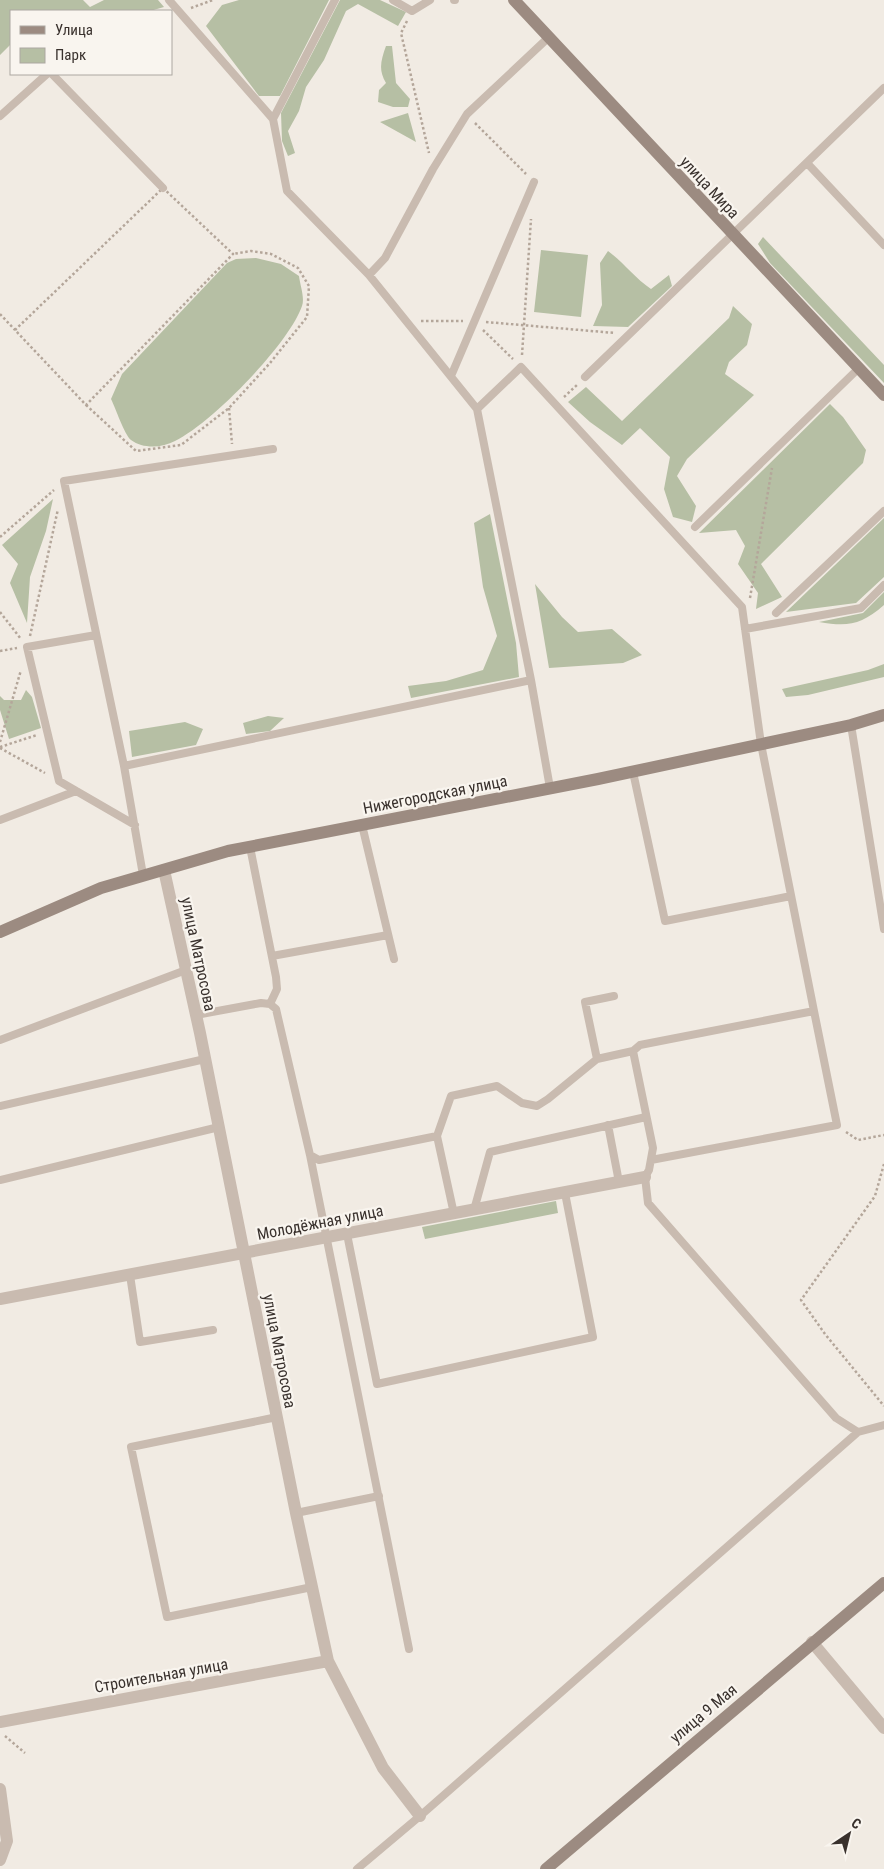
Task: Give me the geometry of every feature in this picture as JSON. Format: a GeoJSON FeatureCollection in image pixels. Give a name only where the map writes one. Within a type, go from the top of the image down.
{"type":"FeatureCollection","features":[{"type":"Feature","properties":{"kind":"street","name":"улица Мира"},"geometry":{"type":"LineString","coordinates":[[514,0],[733,236],[884,395]]}},
{"type":"Feature","properties":{"kind":"street","name":"Нижегородская улица"},"geometry":{"type":"LineString","coordinates":[[0,932],[101,888],[250,847],[633,772],[851,725],[884,714]]}},
{"type":"Feature","properties":{"kind":"street","name":"улица Матросова"},"geometry":{"type":"LineString","coordinates":[[164,870],[196,1015],[296,1513],[328,1661],[383,1768],[420,1816]]}},
{"type":"Feature","properties":{"kind":"street","name":"Молодёжная улица"},"geometry":{"type":"LineString","coordinates":[[0,1299],[645,1177]]}},
{"type":"Feature","properties":{"kind":"street","name":"улица 9 Мая"},"geometry":{"type":"LineString","coordinates":[[546,1869],[884,1583]]}},
{"type":"Feature","properties":{"kind":"street"},"geometry":{"type":"LineString","coordinates":[[812,1642],[884,1728]]}},
{"type":"Feature","properties":{"kind":"street","name":"Строительная улица"},"geometry":{"type":"LineString","coordinates":[[0,1722],[328,1661]]}},
{"type":"Feature","properties":{"kind":"street"},"geometry":{"type":"LineString","coordinates":[[0,1789],[7,1841],[0,1860]]}},
{"type":"Feature","properties":{"kind":"lane"},"geometry":{"type":"LineString","coordinates":[[169,0],[273,120],[287,191],[369,275],[477,409],[531,680],[550,788]]}},
{"type":"Feature","properties":{"kind":"lane"},"geometry":{"type":"LineString","coordinates":[[273,120],[335,0]]}},
{"type":"Feature","properties":{"kind":"lane"},"geometry":{"type":"LineString","coordinates":[[393,0],[412,10],[430,0]]}},
{"type":"Feature","properties":{"kind":"lane"},"geometry":{"type":"LineString","coordinates":[[369,275],[385,258],[433,169],[467,114],[549,37]]}},
{"type":"Feature","properties":{"kind":"lane"},"geometry":{"type":"LineString","coordinates":[[0,116],[46,75]]}},
{"type":"Feature","properties":{"kind":"lane"},"geometry":{"type":"LineString","coordinates":[[53,75],[163,188]]}},
{"type":"Feature","properties":{"kind":"lane"},"geometry":{"type":"LineString","coordinates":[[584,377],[733,236],[884,88]]}},
{"type":"Feature","properties":{"kind":"lane"},"geometry":{"type":"LineString","coordinates":[[807,163],[884,245]]}},
{"type":"Feature","properties":{"kind":"lane"},"geometry":{"type":"LineString","coordinates":[[451,376],[534,182]]}},
{"type":"Feature","properties":{"kind":"lane"},"geometry":{"type":"LineString","coordinates":[[477,409],[521,367],[742,607],[761,744],[837,1125],[651,1160]]}},
{"type":"Feature","properties":{"kind":"lane"},"geometry":{"type":"LineString","coordinates":[[695,527],[859,368]]}},
{"type":"Feature","properties":{"kind":"lane"},"geometry":{"type":"LineString","coordinates":[[143,876],[124,766],[64,481],[273,449]]}},
{"type":"Feature","properties":{"kind":"lane"},"geometry":{"type":"LineString","coordinates":[[776,613],[884,511]]}},
{"type":"Feature","properties":{"kind":"lane"},"geometry":{"type":"LineString","coordinates":[[745,629],[861,608],[884,585]]}},
{"type":"Feature","properties":{"kind":"lane"},"geometry":{"type":"LineString","coordinates":[[96,635],[27,647],[59,781],[135,825]]}},
{"type":"Feature","properties":{"kind":"lane"},"geometry":{"type":"LineString","coordinates":[[124,766],[531,680]]}},
{"type":"Feature","properties":{"kind":"lane"},"geometry":{"type":"LineString","coordinates":[[851,725],[884,929]]}},
{"type":"Feature","properties":{"kind":"lane"},"geometry":{"type":"LineString","coordinates":[[633,772],[665,921],[791,896]]}},
{"type":"Feature","properties":{"kind":"lane"},"geometry":{"type":"LineString","coordinates":[[0,820],[76,791]]}},
{"type":"Feature","properties":{"kind":"lane"},"geometry":{"type":"LineString","coordinates":[[362,825],[394,959]]}},
{"type":"Feature","properties":{"kind":"lane"},"geometry":{"type":"LineString","coordinates":[[250,847],[277,989],[270,1004]]}},
{"type":"Feature","properties":{"kind":"lane"},"geometry":{"type":"LineString","coordinates":[[272,956],[388,935]]}},
{"type":"Feature","properties":{"kind":"lane"},"geometry":{"type":"LineString","coordinates":[[0,1040],[186,970]]}},
{"type":"Feature","properties":{"kind":"lane"},"geometry":{"type":"LineString","coordinates":[[597,1059],[585,1002],[614,996]]}},
{"type":"Feature","properties":{"kind":"lane"},"geometry":{"type":"LineString","coordinates":[[196,1015],[262,1003],[270,1004],[276,1009],[328,1237],[409,1649]]}},
{"type":"Feature","properties":{"kind":"lane"},"geometry":{"type":"LineString","coordinates":[[454,1214],[437,1136],[451,1096],[497,1086],[522,1103],[537,1106],[597,1059],[633,1051],[640,1045],[814,1011]]}},
{"type":"Feature","properties":{"kind":"lane"},"geometry":{"type":"LineString","coordinates":[[633,1051],[653,1148],[649,1170],[645,1177],[648,1203],[836,1418],[858,1432]]}},
{"type":"Feature","properties":{"kind":"lane"},"geometry":{"type":"LineString","coordinates":[[0,1106],[205,1060]]}},
{"type":"Feature","properties":{"kind":"lane"},"geometry":{"type":"LineString","coordinates":[[474,1210],[490,1152],[646,1116]]}},
{"type":"Feature","properties":{"kind":"lane"},"geometry":{"type":"LineString","coordinates":[[608,1125],[618,1182]]}},
{"type":"Feature","properties":{"kind":"lane"},"geometry":{"type":"LineString","coordinates":[[0,1180],[218,1127]]}},
{"type":"Feature","properties":{"kind":"lane"},"geometry":{"type":"LineString","coordinates":[[310,1155],[319,1160],[437,1136]]}},
{"type":"Feature","properties":{"kind":"lane"},"geometry":{"type":"LineString","coordinates":[[347,1234],[377,1384],[593,1337],[565,1193]]}},
{"type":"Feature","properties":{"kind":"lane"},"geometry":{"type":"LineString","coordinates":[[130,1275],[140,1342],[213,1330]]}},
{"type":"Feature","properties":{"kind":"lane"},"geometry":{"type":"LineString","coordinates":[[277,1417],[131,1446],[167,1616],[312,1587]]}},
{"type":"Feature","properties":{"kind":"lane"},"geometry":{"type":"LineString","coordinates":[[357,1869],[858,1432],[884,1425]]}},
{"type":"Feature","properties":{"kind":"lane"},"geometry":{"type":"LineString","coordinates":[[296,1513],[379,1496]]}},
{"type":"Feature","properties":{"kind":"path"},"geometry":{"type":"LineString","coordinates":[[179,12],[213,0]]}},
{"type":"Feature","properties":{"kind":"path"},"geometry":{"type":"LineString","coordinates":[[412,10],[401,34],[433,169]]}},
{"type":"Feature","properties":{"kind":"path"},"geometry":{"type":"LineString","coordinates":[[15,330],[163,188],[233,254]]}},
{"type":"Feature","properties":{"kind":"path"},"geometry":{"type":"LineString","coordinates":[[0,314],[86,405],[136,451],[181,445],[229,408],[270,364],[308,317],[309,286],[298,268],[271,254],[252,251],[233,254],[86,405]]}},
{"type":"Feature","properties":{"kind":"path"},"geometry":{"type":"LineString","coordinates":[[406,321],[475,321],[629,334]]}},
{"type":"Feature","properties":{"kind":"path"},"geometry":{"type":"LineString","coordinates":[[475,321],[521,367]]}},
{"type":"Feature","properties":{"kind":"path"},"geometry":{"type":"LineString","coordinates":[[556,405],[584,377]]}},
{"type":"Feature","properties":{"kind":"path"},"geometry":{"type":"LineString","coordinates":[[229,408],[235,455]]}},
{"type":"Feature","properties":{"kind":"path"},"geometry":{"type":"LineString","coordinates":[[750,600],[776,448]]}},
{"type":"Feature","properties":{"kind":"path"},"geometry":{"type":"LineString","coordinates":[[0,537],[64,481]]}},
{"type":"Feature","properties":{"kind":"path"},"geometry":{"type":"LineString","coordinates":[[0,742],[27,647],[64,481]]}},
{"type":"Feature","properties":{"kind":"path"},"geometry":{"type":"LineString","coordinates":[[0,612],[27,647]]}},
{"type":"Feature","properties":{"kind":"path"},"geometry":{"type":"LineString","coordinates":[[0,652],[27,647]]}},
{"type":"Feature","properties":{"kind":"path"},"geometry":{"type":"LineString","coordinates":[[0,748],[47,732]]}},
{"type":"Feature","properties":{"kind":"path"},"geometry":{"type":"LineString","coordinates":[[0,748],[59,781]]}},
{"type":"Feature","properties":{"kind":"path"},"geometry":{"type":"LineString","coordinates":[[837,1125],[858,1140],[884,1135]]}},
{"type":"Feature","properties":{"kind":"path"},"geometry":{"type":"LineString","coordinates":[[884,1164],[875,1196],[801,1300],[825,1334],[884,1406]]}},
{"type":"Feature","properties":{"kind":"path"},"geometry":{"type":"LineString","coordinates":[[0,1732],[25,1753]]}},
{"type":"Feature","properties":{"kind":"green space"},"geometry":{"type":"Polygon","coordinates":[[[0,0],[83,0],[90,7],[104,0],[158,0],[164,7],[154,10],[10,10],[10,45],[0,55],[0,0]]]}},
{"type":"Feature","properties":{"kind":"green space"},"geometry":{"type":"Polygon","coordinates":[[[239,0],[329,0],[280,96],[259,96],[206,26],[222,5],[239,0]]]}},
{"type":"Feature","properties":{"kind":"green space"},"geometry":{"type":"Polygon","coordinates":[[[340,0],[380,0],[406,12],[398,26],[358,4],[346,11],[324,60],[306,87],[299,111],[288,131],[295,153],[288,156],[282,141],[281,113],[340,0]]]}},
{"type":"Feature","properties":{"kind":"green space"},"geometry":{"type":"Polygon","coordinates":[[[386,46],[392,46],[396,83],[410,99],[408,107],[393,107],[378,102],[379,90],[386,83],[383,78],[381,65],[386,46]]]}},
{"type":"Feature","properties":{"kind":"green space"},"geometry":{"type":"Polygon","coordinates":[[[408,113],[416,142],[380,122],[408,113]]]}},
{"type":"Feature","properties":{"kind":"green space"},"geometry":{"type":"Polygon","coordinates":[[[763,237],[884,365],[884,383],[770,263],[758,244],[763,237]]]}},
{"type":"Feature","properties":{"kind":"green space"},"geometry":{"type":"Polygon","coordinates":[[[541,250],[588,255],[581,317],[534,312],[541,250]]]}},
{"type":"Feature","properties":{"kind":"green space"},"geometry":{"type":"Polygon","coordinates":[[[608,251],[651,289],[669,275],[672,286],[628,327],[593,326],[602,305],[600,263],[608,251]]]}},
{"type":"Feature","properties":{"kind":"green space"},"geometry":{"type":"Polygon","coordinates":[[[256,258],[281,264],[299,276],[303,303],[282,341],[228,401],[190,432],[175,441],[159,446],[141,445],[131,440],[111,399],[122,374],[227,263],[236,259],[256,258]]]}},
{"type":"Feature","properties":{"kind":"green space"},"geometry":{"type":"Polygon","coordinates":[[[733,306],[752,324],[747,345],[729,362],[725,374],[754,395],[687,459],[677,476],[696,506],[692,522],[673,517],[664,489],[670,457],[640,428],[622,445],[590,422],[568,402],[586,387],[622,421],[729,318],[733,306]]]}},
{"type":"Feature","properties":{"kind":"green space"},"geometry":{"type":"Polygon","coordinates":[[[830,404],[843,417],[866,450],[863,463],[761,564],[782,597],[756,609],[758,593],[738,564],[745,546],[736,530],[699,533],[830,404]]]}},
{"type":"Feature","properties":{"kind":"green space"},"geometry":{"type":"Polygon","coordinates":[[[53,499],[46,531],[30,577],[27,623],[10,583],[18,564],[2,545],[53,499]]]}},
{"type":"Feature","properties":{"kind":"green space"},"geometry":{"type":"Polygon","coordinates":[[[490,514],[516,643],[519,677],[411,698],[408,686],[446,681],[483,670],[497,636],[483,587],[474,523],[490,514]]]}},
{"type":"Feature","properties":{"kind":"green space"},"geometry":{"type":"Polygon","coordinates":[[[884,518],[884,577],[856,603],[786,612],[884,518]]]}},
{"type":"Feature","properties":{"kind":"green space"},"geometry":{"type":"Polygon","coordinates":[[[535,584],[562,617],[578,632],[612,629],[642,655],[623,663],[549,668],[535,584]]]}},
{"type":"Feature","properties":{"kind":"green space"},"geometry":{"type":"Polygon","coordinates":[[[884,592],[884,605],[868,617],[846,624],[819,622],[863,613],[884,592]]]}},
{"type":"Feature","properties":{"kind":"green space"},"geometry":{"type":"Polygon","coordinates":[[[884,664],[884,677],[808,695],[786,697],[782,689],[868,670],[884,664]]]}},
{"type":"Feature","properties":{"kind":"green space"},"geometry":{"type":"Polygon","coordinates":[[[26,690],[32,697],[41,728],[9,739],[0,710],[0,696],[4,700],[21,700],[26,690]]]}},
{"type":"Feature","properties":{"kind":"green space"},"geometry":{"type":"Polygon","coordinates":[[[268,716],[284,718],[270,731],[246,734],[243,723],[268,716]]]}},
{"type":"Feature","properties":{"kind":"green space"},"geometry":{"type":"Polygon","coordinates":[[[185,722],[203,729],[196,745],[132,757],[129,731],[185,722]]]}},
{"type":"Feature","properties":{"kind":"green space"},"geometry":{"type":"Polygon","coordinates":[[[556,1201],[558,1213],[425,1239],[422,1227],[556,1201]]]}}]}
